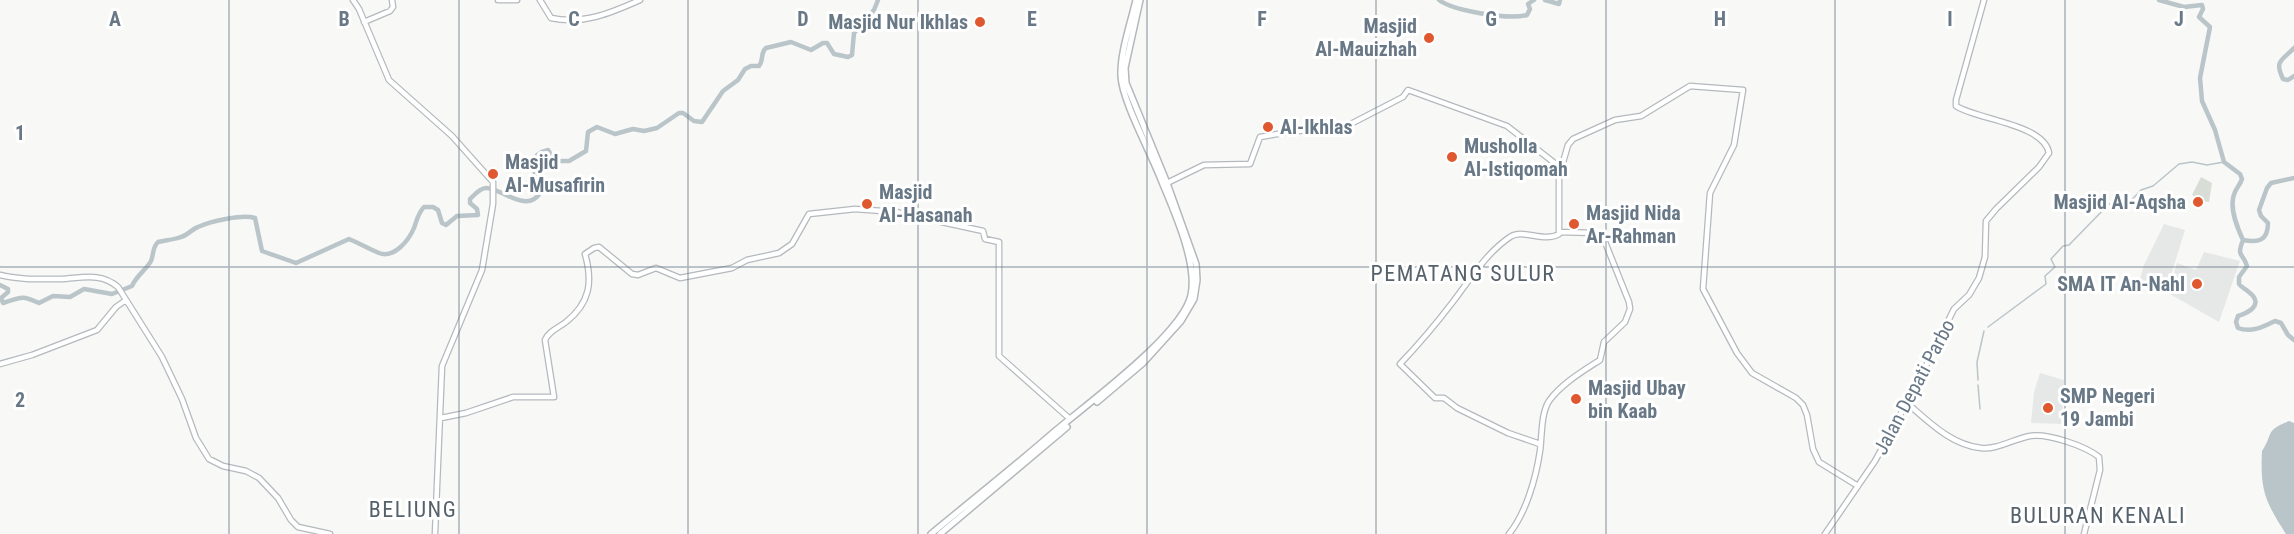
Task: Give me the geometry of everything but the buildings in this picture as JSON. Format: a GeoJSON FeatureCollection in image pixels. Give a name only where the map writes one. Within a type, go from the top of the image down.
{"type":"FeatureCollection","features":[{"type":"Feature","properties":{"kind":"main road"},"geometry":{"type":"LineString","coordinates":[[1138,0],[1121,75],[1123,89],[1167,183],[1172,203]]}},
{"type":"Feature","properties":{"kind":"main road"},"geometry":{"type":"LineString","coordinates":[[931,534],[985,493],[1095,401],[1156,344],[1192,299],[1192,265],[1152,150]]}},
{"type":"Feature","properties":{"kind":"main road"},"geometry":{"type":"LineString","coordinates":[[940,534],[1070,419],[1095,401]]}},
{"type":"Feature","properties":{"kind":"street"},"geometry":{"type":"LineString","coordinates":[[353,0],[389,80],[452,136],[493,183],[482,270],[443,361],[435,534]]}},
{"type":"Feature","properties":{"kind":"street"},"geometry":{"type":"LineString","coordinates":[[364,22],[390,11],[393,8],[392,0]]}},
{"type":"Feature","properties":{"kind":"street"},"geometry":{"type":"LineString","coordinates":[[498,0],[517,0]]}},
{"type":"Feature","properties":{"kind":"street"},"geometry":{"type":"LineString","coordinates":[[540,0],[551,18],[571,20],[596,18],[640,0]]}},
{"type":"Feature","properties":{"kind":"street","name":"Jalan Depati Parbo"},"geometry":{"type":"LineString","coordinates":[[1825,534],[1875,461],[1954,309],[1969,295],[1979,278],[1985,257],[1984,228],[1986,221],[2039,167],[2049,153],[2044,143],[2027,130],[1994,121],[1956,106],[1984,0]]}},
{"type":"Feature","properties":{"kind":"street"},"geometry":{"type":"LineString","coordinates":[[1540,444],[1508,433],[1457,408],[1444,398],[1435,399],[1400,364],[1421,342],[1489,257],[1509,237],[1516,234],[1548,238],[1557,236],[1560,232],[1561,168],[1568,145],[1573,139],[1615,120],[1641,116],[1687,88],[1699,86],[1743,90],[1734,145],[1710,193],[1703,289],[1737,353],[1752,373],[1796,398],[1803,405],[1813,449],[1819,462],[1858,486]]}},
{"type":"Feature","properties":{"kind":"street"},"geometry":{"type":"LineString","coordinates":[[1167,183],[1204,165],[1250,164],[1260,137],[1295,131],[1341,129],[1403,97],[1408,90],[1507,126],[1561,168]]}},
{"type":"Feature","properties":{"kind":"street"},"geometry":{"type":"LineString","coordinates":[[441,418],[466,413],[513,397],[554,397],[545,340],[549,333],[570,318],[588,293],[590,280],[585,254],[594,248],[599,247],[632,274],[656,268],[680,278],[732,268],[747,260],[779,253],[792,244],[807,216],[812,213],[847,209],[902,213],[980,230],[983,231],[985,238],[997,241],[1000,245],[999,356],[1070,419]]}},
{"type":"Feature","properties":{"kind":"street"},"geometry":{"type":"LineString","coordinates":[[1509,534],[1521,516],[1531,485],[1547,403],[1555,393],[1600,360],[1604,342],[1621,327],[1630,309],[1602,237],[1595,233],[1560,232]]}},
{"type":"Feature","properties":{"kind":"street"},"geometry":{"type":"LineString","coordinates":[[0,275],[39,279],[98,277],[111,281],[118,287],[162,357],[182,399],[196,438],[209,459],[227,467],[246,471],[259,478],[278,498],[298,527],[330,534]]}},
{"type":"Feature","properties":{"kind":"street"},"geometry":{"type":"LineString","coordinates":[[0,364],[32,355],[97,330],[116,307],[126,300]]}},
{"type":"Feature","properties":{"kind":"street"},"geometry":{"type":"LineString","coordinates":[[1907,403],[1954,440],[1972,447],[1986,448],[2037,436],[2091,451],[2099,457],[2100,470],[2084,534]]}},
{"type":"Feature","properties":{"kind":"shaded area"},"geometry":{"type":"Polygon","coordinates":[[[2201,177],[2212,183],[2209,202],[2192,195],[2201,177]]]}},
{"type":"Feature","properties":{"kind":"shaded area"},"geometry":{"type":"Polygon","coordinates":[[[2164,224],[2185,230],[2167,288],[2138,285],[2144,265],[2164,224]]]}},
{"type":"Feature","properties":{"kind":"shaded area"},"geometry":{"type":"Polygon","coordinates":[[[2204,252],[2240,261],[2219,322],[2168,293],[2177,263],[2196,270],[2204,252]]]}},
{"type":"Feature","properties":{"kind":"shaded area","name":"SMP Negeri 19 Jambi"},"geometry":{"type":"Polygon","coordinates":[[[2040,373],[2064,380],[2062,424],[2031,423],[2034,392],[2040,373]]]}},
{"type":"Feature","properties":{"kind":"shaded area"},"geometry":{"type":"Polygon","coordinates":[[[2289,421],[2294,423],[2294,534],[2286,534],[2273,513],[2265,495],[2262,476],[2262,451],[2273,430],[2289,421]]]}},
{"type":"Feature","properties":{"kind":"waterway"},"geometry":{"type":"LineString","coordinates":[[0,285],[8,289],[8,292],[1,298],[3,303],[17,298],[28,298],[39,303],[53,296],[70,297],[84,289],[112,294],[132,286],[151,261],[158,242],[183,236],[211,222],[243,217],[255,218],[262,251],[296,263],[349,239],[379,253],[390,253],[409,238],[424,207],[433,207],[438,210],[442,223],[446,225],[457,216],[478,215],[470,199],[484,188],[521,201],[535,199],[540,193],[534,168],[536,157],[548,150],[555,161],[569,161],[586,151],[588,132],[597,127],[615,134],[633,129],[644,131],[657,128],[679,113],[683,113],[694,121],[702,122],[723,91],[738,80],[745,69],[759,66],[766,48],[791,42],[811,50],[827,43],[834,54],[848,57],[852,55],[854,33],[874,10],[878,0]]}},
{"type":"Feature","properties":{"kind":"waterway"},"geometry":{"type":"LineString","coordinates":[[1439,0],[1468,11],[1507,16],[1527,15],[1530,9],[1528,4],[1534,0]]}},
{"type":"Feature","properties":{"kind":"waterway"},"geometry":{"type":"LineString","coordinates":[[1545,0],[1559,4],[1560,0]]}},
{"type":"Feature","properties":{"kind":"waterway"},"geometry":{"type":"LineString","coordinates":[[2159,0],[2184,7],[2202,5],[2203,9],[2199,17],[2210,27],[2200,78],[2202,101],[2215,130],[2224,162],[2240,174],[2242,179],[2232,204],[2243,240],[2240,252],[2247,266],[2239,277],[2239,284],[2254,297],[2255,301],[2250,311],[2238,316],[2236,322],[2238,328],[2252,330],[2275,321],[2281,323],[2294,340]]}},
{"type":"Feature","properties":{"kind":"waterway"},"geometry":{"type":"LineString","coordinates":[[2294,48],[2279,64],[2283,79],[2288,80],[2294,76]]}},
{"type":"Feature","properties":{"kind":"waterway"},"geometry":{"type":"LineString","coordinates":[[1988,327],[2046,284],[2045,276],[2055,267],[2051,259],[2063,246],[2069,245],[2109,204],[2125,207],[2141,190],[2153,186],[2179,164],[2192,162],[2207,165],[2224,162]]}},
{"type":"Feature","properties":{"kind":"waterway"},"geometry":{"type":"LineString","coordinates":[[2243,240],[2258,241],[2266,234],[2268,223],[2259,210],[2271,183],[2294,178]]}},
{"type":"Feature","properties":{"kind":"waterway"},"geometry":{"type":"LineString","coordinates":[[1978,380],[1977,362],[1984,331]]}},
{"type":"Feature","properties":{"kind":"waterway"},"geometry":{"type":"LineString","coordinates":[[1978,385],[1980,409]]}},
{"type":"Feature","properties":{"kind":"place","name":"Masjid Nur Ikhlas"},"geometry":{"type":"Point","coordinates":[980,22]}},
{"type":"Feature","properties":{"kind":"place","name":"Masjid Al-Mauizhah"},"geometry":{"type":"Point","coordinates":[1429,38]}},
{"type":"Feature","properties":{"kind":"place","name":"Al-Ikhlas"},"geometry":{"type":"Point","coordinates":[1268,127]}},
{"type":"Feature","properties":{"kind":"place","name":"Musholla Al-Istiqomah"},"geometry":{"type":"Point","coordinates":[1452,157]}},
{"type":"Feature","properties":{"kind":"place","name":"Masjid Al-Musafirin"},"geometry":{"type":"Point","coordinates":[493,174]}},
{"type":"Feature","properties":{"kind":"place","name":"Masjid Al-Aqsha"},"geometry":{"type":"Point","coordinates":[2198,202]}},
{"type":"Feature","properties":{"kind":"place","name":"Masjid Al-Hasanah"},"geometry":{"type":"Point","coordinates":[867,204]}},
{"type":"Feature","properties":{"kind":"place","name":"Masjid Nida Ar-Rahman"},"geometry":{"type":"Point","coordinates":[1574,224]}},
{"type":"Feature","properties":{"kind":"place","name":"SMA IT An-Nahl"},"geometry":{"type":"Point","coordinates":[2197,284]}},
{"type":"Feature","properties":{"kind":"place","name":"Masjid Ubay bin Kaab"},"geometry":{"type":"Point","coordinates":[1576,399]}},
{"type":"Feature","properties":{"kind":"place","name":"SMP Negeri 19 Jambi"},"geometry":{"type":"Point","coordinates":[2048,408]}},
{"type":"Feature","properties":{"kind":"district","name":"PEMATANG SULUR"},"geometry":{"type":"Point","coordinates":[1463,273]}},
{"type":"Feature","properties":{"kind":"district","name":"BELIUNG"},"geometry":{"type":"Point","coordinates":[413,509]}},
{"type":"Feature","properties":{"kind":"district","name":"BULURAN KENALI"},"geometry":{"type":"Point","coordinates":[2098,515]}}]}
